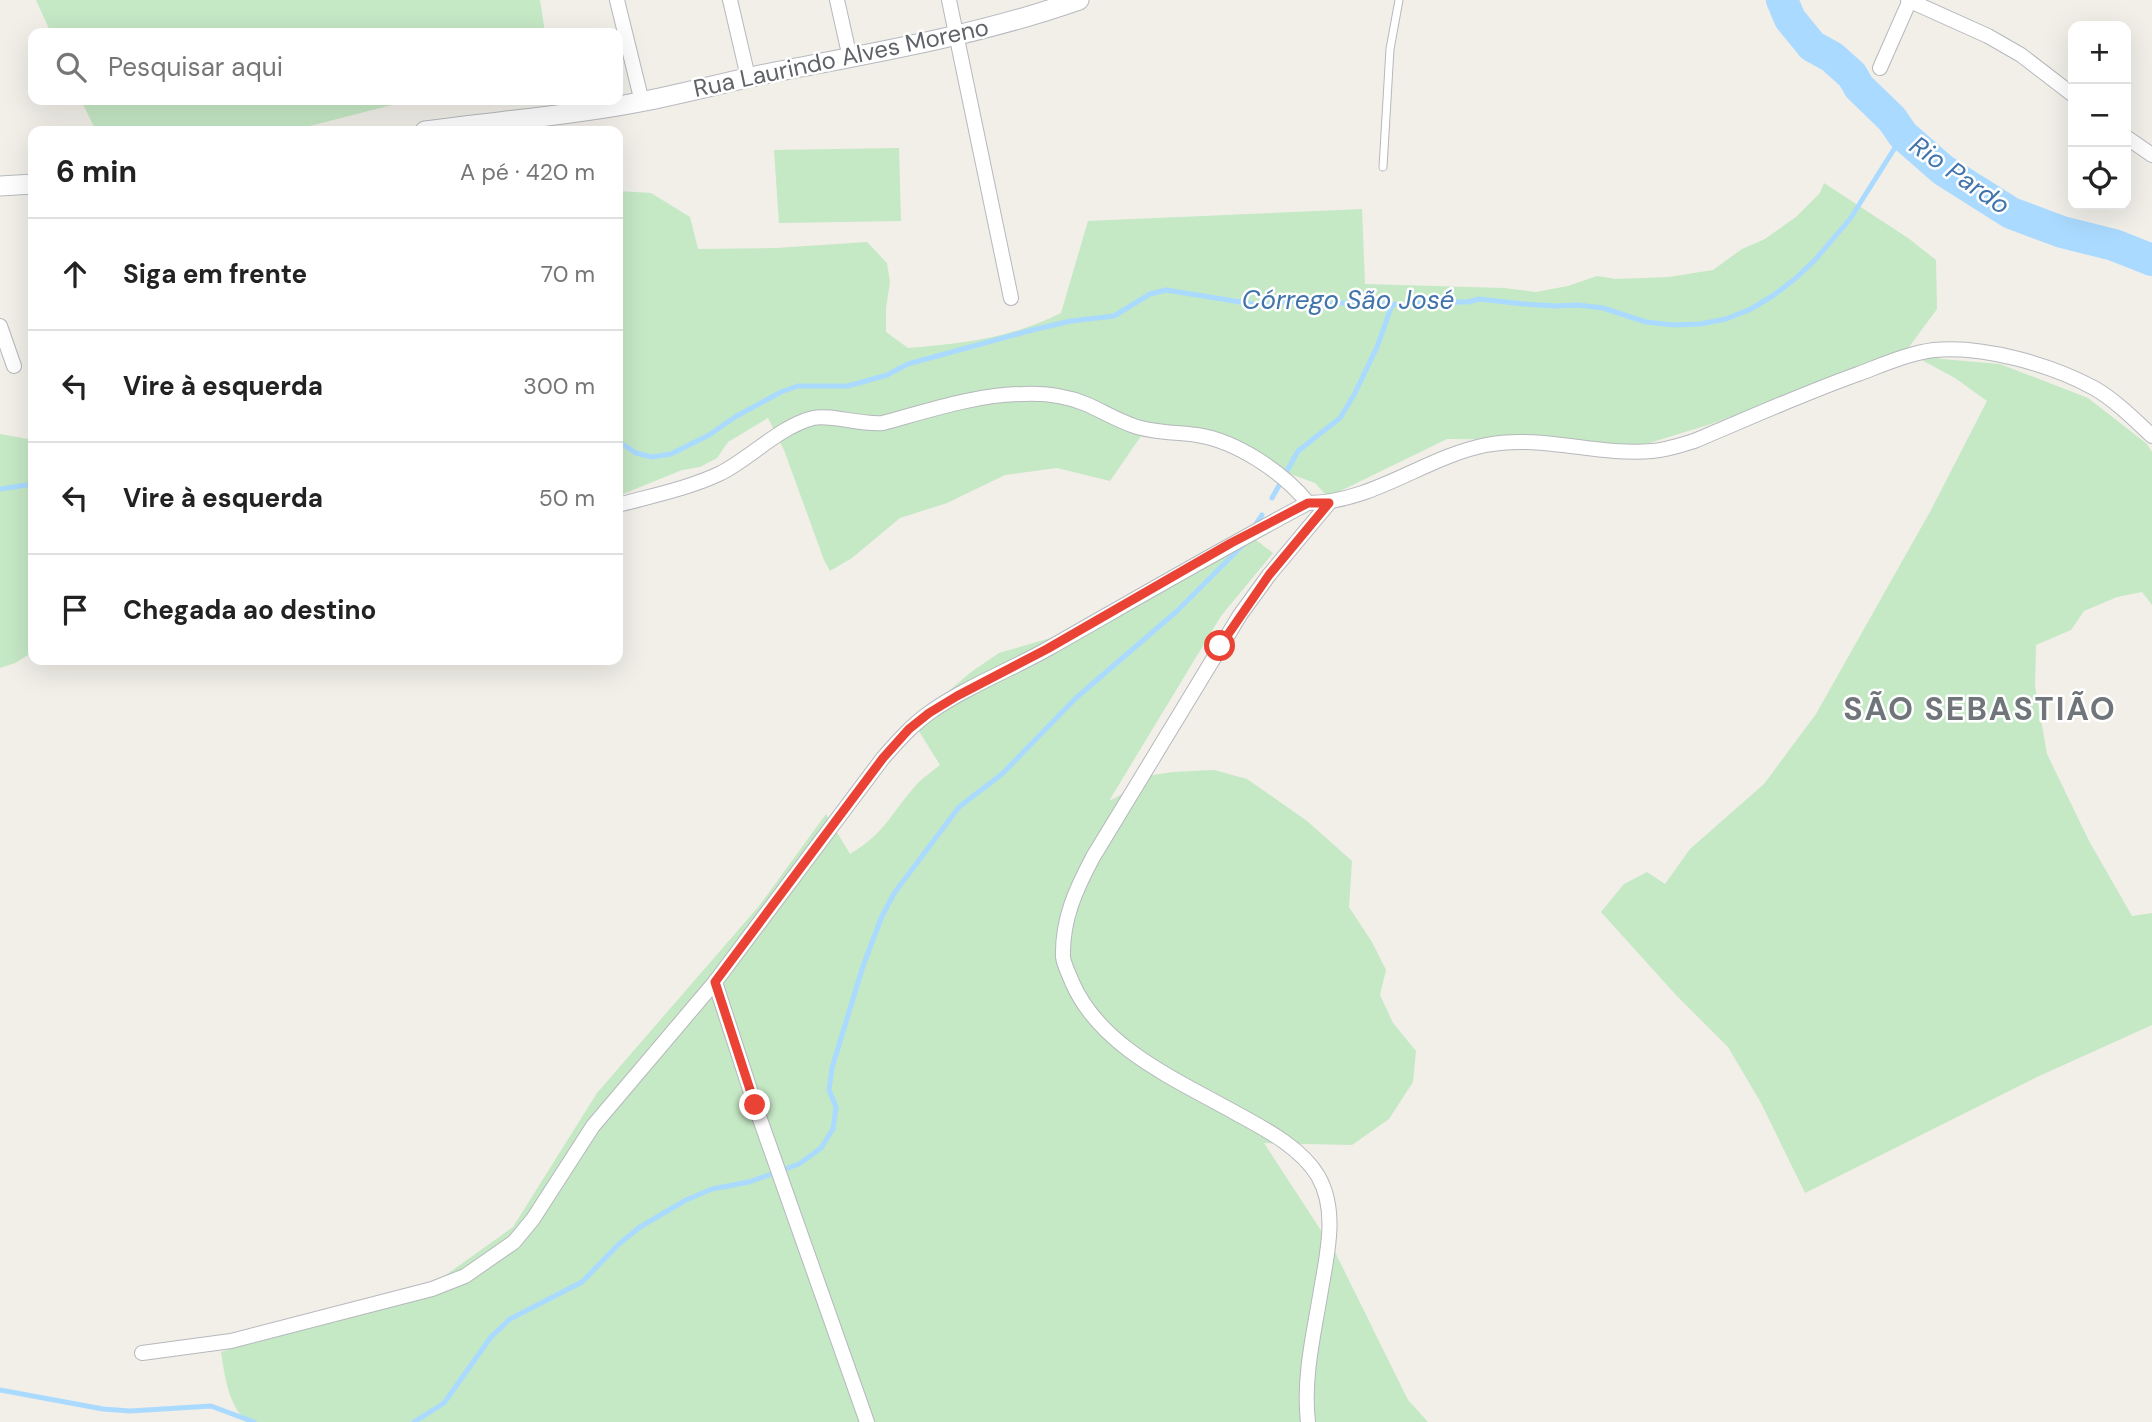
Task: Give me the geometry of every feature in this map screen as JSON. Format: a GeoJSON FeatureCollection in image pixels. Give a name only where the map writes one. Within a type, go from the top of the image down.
{"type":"FeatureCollection","features":[{"type":"Feature","properties":{"kind":"street"},"geometry":{"type":"LineString","coordinates":[[617,0],[642,102]]}},
{"type":"Feature","properties":{"kind":"street"},"geometry":{"type":"LineString","coordinates":[[730,0],[748,77]]}},
{"type":"Feature","properties":{"kind":"street"},"geometry":{"type":"LineString","coordinates":[[837,0],[850,58]]}},
{"type":"Feature","properties":{"kind":"street"},"geometry":{"type":"LineString","coordinates":[[949,0],[1011,298]]}},
{"type":"Feature","properties":{"kind":"street"},"geometry":{"type":"LineString","coordinates":[[1880,68],[1909,0],[1988,36],[2021,55],[2068,91]]}},
{"type":"Feature","properties":{"kind":"street","name":"Rua Laurindo Alves Moreno"},"geometry":{"type":"LineString","coordinates":[[467,126],[642,102],[957,34],[1067,2]]}},
{"type":"Feature","properties":{"kind":"street"},"geometry":{"type":"LineString","coordinates":[[2131,140],[2152,155]]}},
{"type":"Feature","properties":{"kind":"street"},"geometry":{"type":"LineString","coordinates":[[0,186],[28,184]]}},
{"type":"Feature","properties":{"kind":"street"},"geometry":{"type":"LineString","coordinates":[[0,326],[14,366]]}},
{"type":"Feature","properties":{"kind":"street"},"geometry":{"type":"LineString","coordinates":[[142,1353],[231,1341],[368,1307],[432,1289],[466,1276],[493,1258],[514,1242],[533,1219],[593,1125],[715,982],[883,758],[909,729],[957,696],[1047,649],[1187,567],[1308,503],[1329,503],[1392,482],[1456,454],[1485,445],[1545,443],[1626,452],[1654,451],[1676,446],[1808,391],[1881,365],[1932,351],[1994,353],[2071,377],[2097,390],[2152,436]]}},
{"type":"Feature","properties":{"kind":"street"},"geometry":{"type":"LineString","coordinates":[[623,503],[718,474],[766,443],[812,419],[822,417],[869,424],[883,423],[986,398],[1024,394],[1064,398],[1084,403],[1136,427],[1200,435],[1226,444],[1270,467],[1295,487],[1308,503]]}},
{"type":"Feature","properties":{"kind":"street"},"geometry":{"type":"LineString","coordinates":[[1308,1422],[1308,1370],[1329,1223],[1327,1199],[1317,1176],[1300,1155],[1254,1123],[1126,1048],[1092,1017],[1063,961],[1063,951],[1064,932],[1072,898],[1093,857],[1240,615],[1269,575],[1329,503]]}},
{"type":"Feature","properties":{"kind":"street"},"geometry":{"type":"LineString","coordinates":[[715,982],[867,1422]]}},
{"type":"Feature","properties":{"kind":"lane"},"geometry":{"type":"LineString","coordinates":[[1383,167],[1390,49],[1399,0]]}},
{"type":"Feature","properties":{"kind":"green space"},"geometry":{"type":"Polygon","coordinates":[[[36,0],[540,0],[544,28],[49,28],[36,0]]]}},
{"type":"Feature","properties":{"kind":"green space"},"geometry":{"type":"Polygon","coordinates":[[[83,105],[392,105],[310,126],[94,126],[83,105]]]}},
{"type":"Feature","properties":{"kind":"green space"},"geometry":{"type":"Polygon","coordinates":[[[899,148],[901,221],[779,223],[774,150],[899,148]]]}},
{"type":"Feature","properties":{"kind":"green space"},"geometry":{"type":"Polygon","coordinates":[[[1824,183],[1908,238],[1936,260],[1937,309],[1906,351],[1942,359],[2000,364],[2088,398],[2147,444],[2152,452],[2152,605],[2142,592],[2117,597],[2084,611],[2071,630],[2036,645],[2035,686],[2047,754],[2089,841],[2132,916],[2152,913],[2152,1025],[2037,1077],[1805,1193],[1761,1103],[1728,1047],[1676,995],[1601,912],[1624,884],[1647,872],[1665,884],[1690,849],[1764,784],[1816,714],[1931,510],[1987,401],[1955,378],[1905,351],[1711,424],[1649,443],[1618,447],[1551,440],[1447,439],[1328,497],[1315,483],[1176,432],[1141,436],[1110,481],[1057,468],[1005,475],[947,503],[900,518],[852,558],[830,571],[784,450],[768,418],[728,442],[717,458],[700,467],[682,470],[623,494],[623,191],[651,193],[690,217],[698,249],[776,248],[867,242],[887,263],[890,282],[886,332],[908,348],[1004,334],[1061,313],[1088,221],[1362,209],[1365,284],[1504,288],[1536,292],[1568,286],[1597,276],[1616,279],[1669,277],[1713,270],[1796,217],[1820,193],[1824,183]]]}},
{"type":"Feature","properties":{"kind":"green space"},"geometry":{"type":"Polygon","coordinates":[[[0,434],[28,439],[28,655],[0,668],[0,434]]]}},
{"type":"Feature","properties":{"kind":"green space"},"geometry":{"type":"Polygon","coordinates":[[[1256,540],[1273,553],[1221,616],[1109,801],[1147,776],[1214,770],[1247,779],[1307,821],[1352,861],[1349,907],[1372,942],[1386,970],[1380,995],[1393,1023],[1416,1051],[1413,1082],[1389,1119],[1352,1145],[1264,1143],[1335,1252],[1408,1400],[1428,1422],[247,1422],[235,1407],[228,1390],[221,1352],[436,1282],[513,1227],[597,1093],[759,906],[826,814],[850,854],[872,838],[918,783],[940,765],[917,728],[950,690],[999,653],[1078,630],[1221,546],[1256,540]]]}},
{"type":"Feature","properties":{"kind":"waterway","name":"Rio Pardo"},"geometry":{"type":"LineString","coordinates":[[1782,0],[1790,19],[1812,46],[1832,57],[1852,75],[1859,87],[1892,119],[1903,135],[1943,170],[2011,213],[2062,232],[2114,245],[2152,260]]}},
{"type":"Feature","properties":{"kind":"waterway","name":"Córrego São José"},"geometry":{"type":"LineString","coordinates":[[623,444],[636,453],[652,457],[671,454],[709,435],[735,417],[781,392],[798,386],[848,386],[887,375],[908,364],[1032,330],[1071,321],[1114,316],[1150,294],[1166,290],[1259,305],[1301,300],[1312,305],[1360,302],[1405,305],[1468,302],[1479,299],[1603,308],[1646,322],[1673,325],[1726,319],[1751,309],[1774,295],[1815,260],[1850,219],[1903,135]]}},
{"type":"Feature","properties":{"kind":"waterway"},"geometry":{"type":"LineString","coordinates":[[1272,498],[1298,451],[1340,418],[1377,347],[1392,305]]}},
{"type":"Feature","properties":{"kind":"waterway","name":"Córrego São José"},"geometry":{"type":"LineString","coordinates":[[0,489],[28,485]]}},
{"type":"Feature","properties":{"kind":"waterway"},"geometry":{"type":"LineString","coordinates":[[1254,527],[1262,515]]}},
{"type":"Feature","properties":{"kind":"waterway"},"geometry":{"type":"LineString","coordinates":[[414,1422],[444,1403],[491,1337],[510,1319],[582,1282],[619,1244],[640,1227],[686,1200],[712,1189],[749,1182],[799,1164],[821,1148],[833,1129],[836,1107],[829,1090],[832,1068],[863,966],[882,916],[895,892],[959,807],[1002,774],[1076,698],[1177,611],[1244,544]]}},
{"type":"Feature","properties":{"kind":"waterway"},"geometry":{"type":"LineString","coordinates":[[0,1390],[103,1409],[130,1411],[211,1406],[254,1422]]}},
{"type":"Feature","properties":{"kind":"district","name":"SÃO SEBASTIÃO"},"geometry":{"type":"Point","coordinates":[1980,709]}},
{"type":"Feature","properties":{"kind":"route"},"geometry":{"type":"LineString","coordinates":[[755,1105],[715,982],[867,778],[909,729],[957,696],[1047,649],[1231,543],[1308,503],[1329,503],[1269,575],[1220,646]]}}]}
